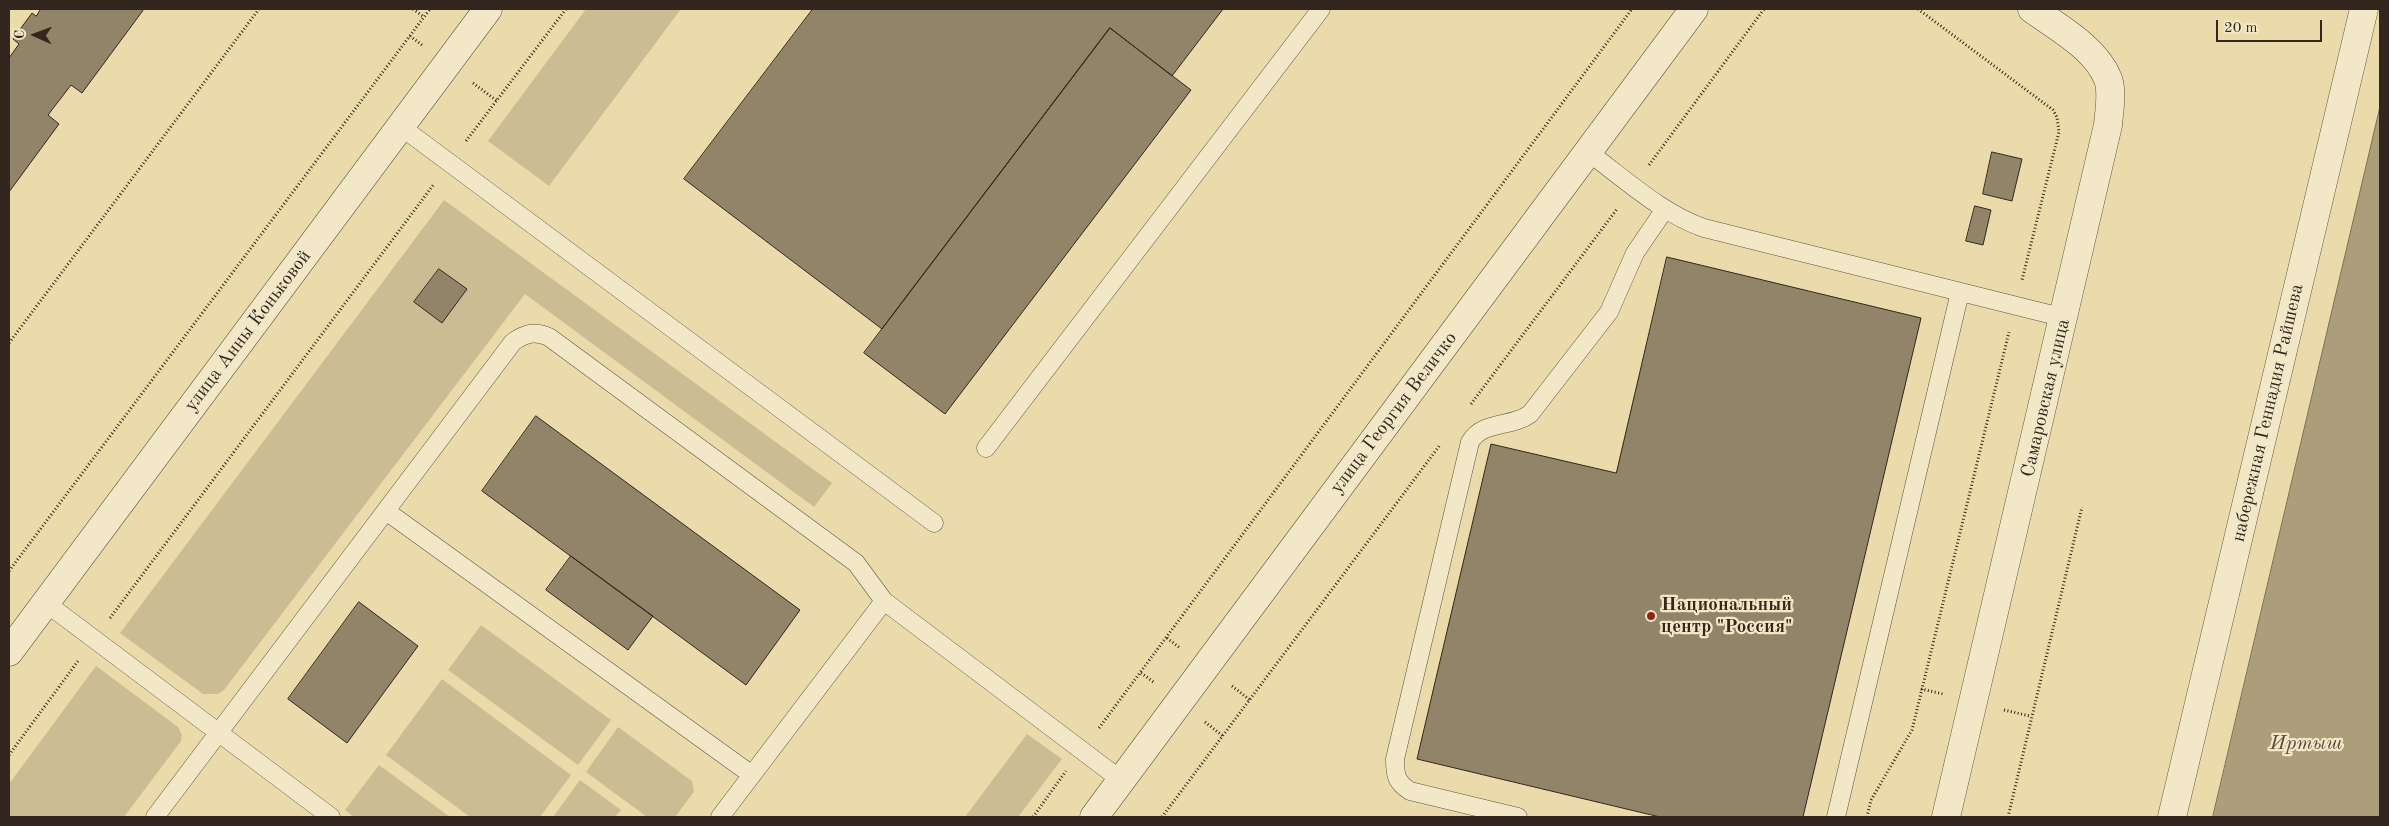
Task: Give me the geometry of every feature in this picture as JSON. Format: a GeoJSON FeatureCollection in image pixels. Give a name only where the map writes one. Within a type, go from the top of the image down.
{"type":"FeatureCollection","features":[{"type":"Feature","properties":{"kind":"street","name":"улица Анны Коньковой"},"geometry":{"type":"LineString","coordinates":[[9,652],[488,9]]}},
{"type":"Feature","properties":{"kind":"street","name":"улица Георгия Величко"},"geometry":{"type":"LineString","coordinates":[[1094,817],[1694,9]]}},
{"type":"Feature","properties":{"kind":"street","name":"Самаровская улица"},"geometry":{"type":"LineString","coordinates":[[1946,817],[2108,125],[2110,99],[2108,79],[2098,62],[2084,48],[2032,9]]}},
{"type":"Feature","properties":{"kind":"street","name":"набережная Геннадия Райшева"},"geometry":{"type":"LineString","coordinates":[[2172,817],[2364,9]]}},
{"type":"Feature","properties":{"kind":"lane"},"geometry":{"type":"LineString","coordinates":[[986,448],[1321,9]]}},
{"type":"Feature","properties":{"kind":"lane"},"geometry":{"type":"LineString","coordinates":[[400,126],[934,523]]}},
{"type":"Feature","properties":{"kind":"lane"},"geometry":{"type":"LineString","coordinates":[[1588,152],[1688,223],[2064,318]]}},
{"type":"Feature","properties":{"kind":"lane"},"geometry":{"type":"LineString","coordinates":[[1518,817],[1410,791],[1400,785],[1395,774],[1395,759],[1470,442],[1481,429],[1521,420],[1530,414],[1609,312],[1635,253],[1666,209]]}},
{"type":"Feature","properties":{"kind":"lane"},"geometry":{"type":"LineString","coordinates":[[1836,817],[1960,292]]}},
{"type":"Feature","properties":{"kind":"lane"},"geometry":{"type":"LineString","coordinates":[[155,817],[513,342],[525,334],[537,332],[549,336],[856,563],[884,601],[1121,780]]}},
{"type":"Feature","properties":{"kind":"lane"},"geometry":{"type":"LineString","coordinates":[[386,510],[752,776]]}},
{"type":"Feature","properties":{"kind":"lane"},"geometry":{"type":"LineString","coordinates":[[720,817],[884,601]]}},
{"type":"Feature","properties":{"kind":"lane"},"geometry":{"type":"LineString","coordinates":[[46,603],[332,817]]}},
{"type":"Feature","properties":{"kind":"path"},"geometry":{"type":"LineString","coordinates":[[9,343],[259,9]]}},
{"type":"Feature","properties":{"kind":"path"},"geometry":{"type":"LineString","coordinates":[[413,9],[424,17]]}},
{"type":"Feature","properties":{"kind":"path"},"geometry":{"type":"LineString","coordinates":[[9,571],[430,9]]}},
{"type":"Feature","properties":{"kind":"path"},"geometry":{"type":"LineString","coordinates":[[9,755],[566,9]]}},
{"type":"Feature","properties":{"kind":"path"},"geometry":{"type":"LineString","coordinates":[[1033,817],[1632,9]]}},
{"type":"Feature","properties":{"kind":"path"},"geometry":{"type":"LineString","coordinates":[[1867,817],[1871,800],[1912,730],[2058,132],[2057,116],[2053,110],[1918,9]]}},
{"type":"Feature","properties":{"kind":"path"},"geometry":{"type":"LineString","coordinates":[[2008,817],[2082,507]]}},
{"type":"Feature","properties":{"kind":"shaded area"},"geometry":{"type":"Polygon","coordinates":[[[586,9],[681,9],[549,186],[488,141],[586,9]]]}},
{"type":"Feature","properties":{"kind":"shaded area"},"geometry":{"type":"Polygon","coordinates":[[[444,200],[832,483],[814,507],[525,294],[224,690],[218,694],[203,694],[120,633],[444,200]]]}},
{"type":"Feature","properties":{"kind":"shaded area"},"geometry":{"type":"Polygon","coordinates":[[[481,625],[611,720],[578,765],[448,670],[481,625]]]}},
{"type":"Feature","properties":{"kind":"shaded area"},"geometry":{"type":"Polygon","coordinates":[[[96,666],[178,727],[182,735],[181,741],[124,817],[9,817],[9,784],[96,666]]]}},
{"type":"Feature","properties":{"kind":"shaded area"},"geometry":{"type":"Polygon","coordinates":[[[442,679],[571,775],[540,817],[470,817],[386,755],[442,679]]]}},
{"type":"Feature","properties":{"kind":"shaded area"},"geometry":{"type":"Polygon","coordinates":[[[618,727],[692,781],[694,792],[675,817],[647,817],[586,772],[618,727]]]}},
{"type":"Feature","properties":{"kind":"shaded area"},"geometry":{"type":"Polygon","coordinates":[[[1027,734],[1062,759],[1018,817],[965,817],[1027,734]]]}},
{"type":"Feature","properties":{"kind":"shaded area"},"geometry":{"type":"Polygon","coordinates":[[[379,765],[450,817],[354,817],[345,810],[379,765]]]}},
{"type":"Feature","properties":{"kind":"shaded area"},"geometry":{"type":"Polygon","coordinates":[[[580,780],[621,810],[615,817],[553,817],[580,780]]]}},
{"type":"Feature","properties":{"kind":"water","name":"Иртыш"},"geometry":{"type":"Polygon","coordinates":[[[2380,107],[2380,817],[2213,817],[2380,107]]]}},
{"type":"Feature","properties":{"kind":"building"},"geometry":{"type":"Polygon","coordinates":[[[41,9],[144,9],[82,93],[71,85],[48,115],[59,124],[9,192],[9,58],[19,44],[13,39],[32,13],[36,16],[41,9]]]}},
{"type":"Feature","properties":{"kind":"building"},"geometry":{"type":"Polygon","coordinates":[[[813,9],[1223,9],[1172,76],[1110,28],[882,329],[684,179],[813,9]]]}},
{"type":"Feature","properties":{"kind":"building"},"geometry":{"type":"Polygon","coordinates":[[[1110,28],[1191,90],[945,414],[864,353],[1110,28]]]}},
{"type":"Feature","properties":{"kind":"building"},"geometry":{"type":"Polygon","coordinates":[[[1992,152],[2022,159],[2012,201],[1983,194],[1992,152]]]}},
{"type":"Feature","properties":{"kind":"building"},"geometry":{"type":"Polygon","coordinates":[[[1975,206],[1991,210],[1983,245],[1966,241],[1975,206]]]}},
{"type":"Feature","properties":{"kind":"building","name":"Национальный центр \"Россия\""},"geometry":{"type":"Polygon","coordinates":[[[1667,257],[1921,318],[1803,817],[1660,817],[1417,759],[1491,444],[1616,473],[1667,257]]]}},
{"type":"Feature","properties":{"kind":"building"},"geometry":{"type":"Polygon","coordinates":[[[439,269],[467,289],[442,323],[414,302],[439,269]]]}},
{"type":"Feature","properties":{"kind":"building"},"geometry":{"type":"Polygon","coordinates":[[[536,416],[800,610],[746,685],[482,491],[536,416]]]}},
{"type":"Feature","properties":{"kind":"building"},"geometry":{"type":"Polygon","coordinates":[[[571,556],[653,616],[628,650],[546,590],[571,556]]]}},
{"type":"Feature","properties":{"kind":"building"},"geometry":{"type":"Polygon","coordinates":[[[359,602],[418,646],[347,743],[288,699],[359,602]]]}},
{"type":"Feature","properties":{"kind":"place","name":"Национальный центр \"Россия\""},"geometry":{"type":"Point","coordinates":[1651,616]}}]}
